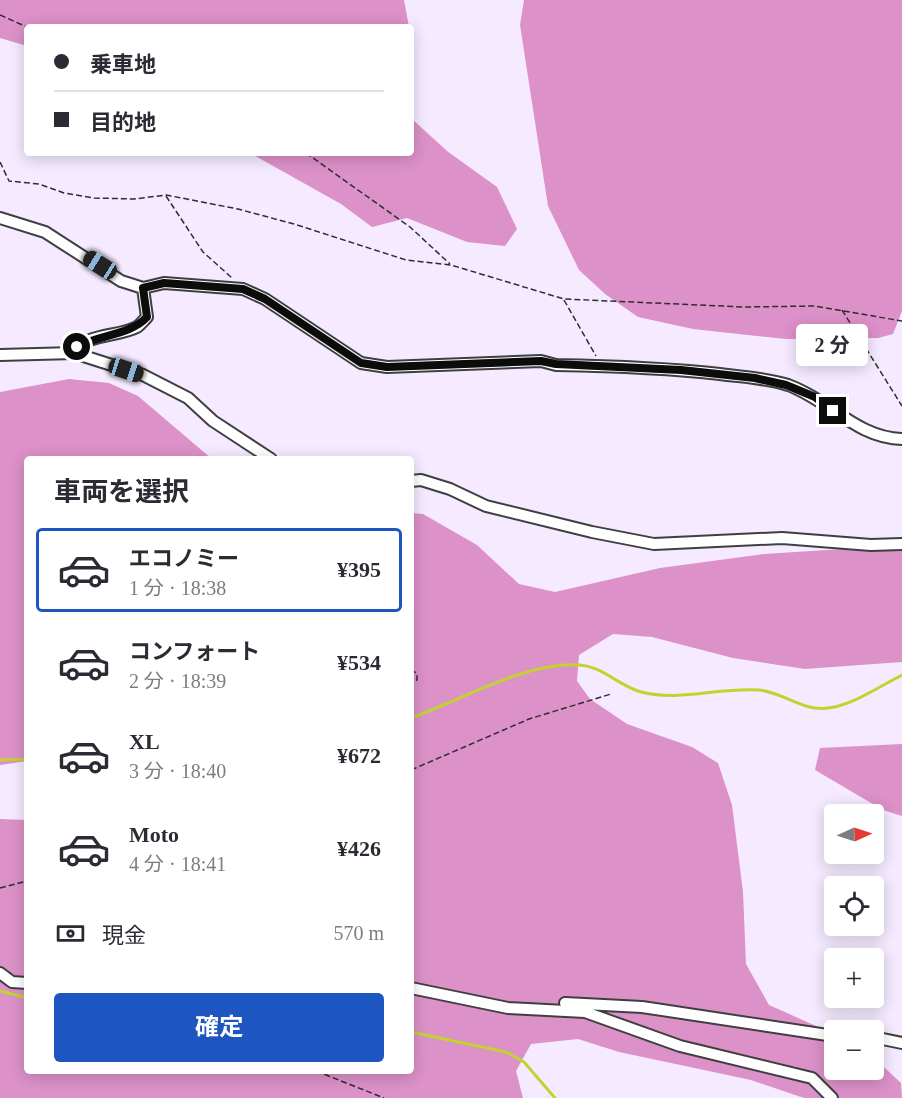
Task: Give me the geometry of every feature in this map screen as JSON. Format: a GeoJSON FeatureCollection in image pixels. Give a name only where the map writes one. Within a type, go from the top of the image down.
{"type":"FeatureCollection","features":[{"type":"Feature","properties":{"kind":"street"},"geometry":{"type":"LineString","coordinates":[[0,218],[45,232],[121,281],[143,288],[164,283],[243,289],[265,299],[361,363],[387,367],[541,361],[556,364],[692,371],[786,385],[815,397],[852,424],[870,433],[886,439],[902,439]]}},
{"type":"Feature","properties":{"kind":"street"},"geometry":{"type":"LineString","coordinates":[[74,353],[77,347],[87,341],[138,327],[147,317],[143,288]]}},
{"type":"Feature","properties":{"kind":"street"},"geometry":{"type":"LineString","coordinates":[[0,356],[74,353],[143,375],[188,398],[213,421],[266,456]]}},
{"type":"Feature","properties":{"kind":"street"},"geometry":{"type":"LineString","coordinates":[[414,481],[421,480],[450,489],[486,506],[592,532],[654,544],[782,538],[871,545],[902,544]]}},
{"type":"Feature","properties":{"kind":"street"},"geometry":{"type":"LineString","coordinates":[[0,974],[12,982],[24,983]]}},
{"type":"Feature","properties":{"kind":"street"},"geometry":{"type":"LineString","coordinates":[[414,989],[508,1008],[585,1012],[690,1048],[794,1071],[812,1078],[832,1098]]}},
{"type":"Feature","properties":{"kind":"street"},"geometry":{"type":"LineString","coordinates":[[551,1009],[562,1003],[642,1007],[824,1034]]}},
{"type":"Feature","properties":{"kind":"street"},"geometry":{"type":"LineString","coordinates":[[884,1039],[902,1043]]}},
{"type":"Feature","properties":{"kind":"path"},"geometry":{"type":"LineString","coordinates":[[0,15],[24,26]]}},
{"type":"Feature","properties":{"kind":"path"},"geometry":{"type":"LineString","coordinates":[[310,156],[410,227],[451,264]]}},
{"type":"Feature","properties":{"kind":"path"},"geometry":{"type":"LineString","coordinates":[[0,162],[9,181],[39,184],[64,193],[134,200],[166,195],[294,224],[414,261],[451,264],[564,300],[842,309],[902,321]]}},
{"type":"Feature","properties":{"kind":"path"},"geometry":{"type":"LineString","coordinates":[[166,195],[203,252],[243,289]]}},
{"type":"Feature","properties":{"kind":"path"},"geometry":{"type":"LineString","coordinates":[[564,300],[596,355],[611,366]]}},
{"type":"Feature","properties":{"kind":"path"},"geometry":{"type":"LineString","coordinates":[[842,309],[902,406]]}},
{"type":"Feature","properties":{"kind":"path"},"geometry":{"type":"LineString","coordinates":[[414,769],[529,720],[611,694]]}},
{"type":"Feature","properties":{"kind":"path"},"geometry":{"type":"LineString","coordinates":[[0,888],[24,882]]}},
{"type":"Feature","properties":{"kind":"path"},"geometry":{"type":"LineString","coordinates":[[324,1074],[384,1098]]}},
{"type":"Feature","properties":{"kind":"shaded area"},"geometry":{"type":"Polygon","coordinates":[[[0,0],[404,0],[408,24],[24,24],[24,45],[0,38],[0,0]]]}},
{"type":"Feature","properties":{"kind":"shaded area"},"geometry":{"type":"Polygon","coordinates":[[[524,0],[902,0],[902,311],[893,334],[878,338],[786,339],[693,329],[638,317],[605,294],[579,270],[548,206],[520,25],[524,0]]]}},
{"type":"Feature","properties":{"kind":"shaded area"},"geometry":{"type":"Polygon","coordinates":[[[414,121],[447,151],[497,187],[517,229],[505,246],[467,242],[407,218],[372,227],[341,204],[255,156],[414,156],[414,121]]]}},
{"type":"Feature","properties":{"kind":"shaded area"},"geometry":{"type":"Polygon","coordinates":[[[69,379],[109,383],[138,396],[208,456],[24,456],[24,761],[0,765],[0,392],[69,379]]]}},
{"type":"Feature","properties":{"kind":"shaded area"},"geometry":{"type":"Polygon","coordinates":[[[414,513],[423,514],[477,545],[519,584],[555,592],[660,568],[764,554],[875,547],[902,550],[902,662],[805,669],[733,658],[652,637],[613,634],[579,655],[577,681],[590,699],[627,724],[692,747],[718,763],[732,805],[743,892],[746,964],[769,1005],[824,1030],[824,1080],[884,1080],[884,1067],[901,1083],[902,1098],[804,1098],[751,1080],[619,1052],[578,1039],[531,1044],[516,1071],[523,1098],[0,1098],[0,819],[24,820],[24,1074],[414,1074],[414,513]]]}},
{"type":"Feature","properties":{"kind":"shaded area"},"geometry":{"type":"Polygon","coordinates":[[[902,744],[902,816],[884,810],[884,804],[873,804],[815,770],[820,748],[902,744]]]}},
{"type":"Feature","properties":{"kind":"waterway"},"geometry":{"type":"LineString","coordinates":[[414,717],[515,676],[537,669],[558,666],[587,666],[633,689],[656,695],[759,690],[776,694],[802,705],[819,708],[847,703],[902,675]]}},
{"type":"Feature","properties":{"kind":"waterway"},"geometry":{"type":"LineString","coordinates":[[0,760],[24,759]]}},
{"type":"Feature","properties":{"kind":"waterway"},"geometry":{"type":"LineString","coordinates":[[0,991],[24,997]]}},
{"type":"Feature","properties":{"kind":"waterway"},"geometry":{"type":"LineString","coordinates":[[414,1033],[506,1052],[524,1062],[555,1098]]}},
{"type":"Feature","properties":{"kind":"route"},"geometry":{"type":"LineString","coordinates":[[77,347],[87,341],[138,327],[147,317],[143,288],[164,283],[243,289],[265,299],[361,363],[387,367],[541,361],[556,364],[681,370],[755,378],[786,385],[815,397],[833,411]]}}]}
